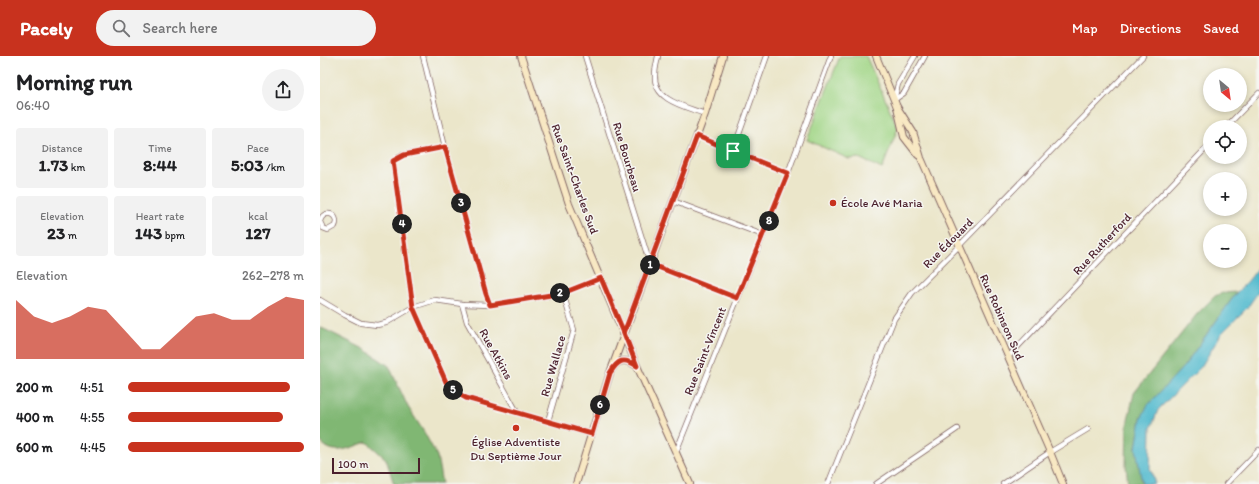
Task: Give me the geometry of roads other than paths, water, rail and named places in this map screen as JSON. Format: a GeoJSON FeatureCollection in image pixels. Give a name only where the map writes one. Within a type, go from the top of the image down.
{"type":"FeatureCollection","features":[{"type":"Feature","properties":{"kind":"street"},"geometry":{"type":"LineString","coordinates":[[424,56],[445,147],[490,305]]}},
{"type":"Feature","properties":{"kind":"street","name":"Rue Saint-Charles Sud"},"geometry":{"type":"LineString","coordinates":[[521,56],[570,204],[637,366],[690,484]]}},
{"type":"Feature","properties":{"kind":"street","name":"Rue Bourbeau"},"geometry":{"type":"LineString","coordinates":[[585,56],[650,264]]}},
{"type":"Feature","properties":{"kind":"street"},"geometry":{"type":"LineString","coordinates":[[658,56],[654,76],[658,89],[662,94],[673,102],[705,114]]}},
{"type":"Feature","properties":{"kind":"street"},"geometry":{"type":"LineString","coordinates":[[576,484],[610,373],[705,114],[723,56]]}},
{"type":"Feature","properties":{"kind":"street"},"geometry":{"type":"LineString","coordinates":[[733,151],[767,56]]}},
{"type":"Feature","properties":{"kind":"street","name":"Rue Saint-Vincent"},"geometry":{"type":"LineString","coordinates":[[676,452],[788,173],[831,56]]}},
{"type":"Feature","properties":{"kind":"street","name":"Rue Robinson Sud"},"geometry":{"type":"LineString","coordinates":[[876,56],[897,107],[913,132],[921,158],[1063,484]]}},
{"type":"Feature","properties":{"kind":"street"},"geometry":{"type":"LineString","coordinates":[[894,100],[898,84],[915,56]]}},
{"type":"Feature","properties":{"kind":"street"},"geometry":{"type":"LineString","coordinates":[[894,100],[904,93],[925,56]]}},
{"type":"Feature","properties":{"kind":"street","name":"Rue Édouard"},"geometry":{"type":"LineString","coordinates":[[828,484],[894,319],[912,293],[1143,56]]}},
{"type":"Feature","properties":{"kind":"street"},"geometry":{"type":"LineString","coordinates":[[1233,120],[1259,93]]}},
{"type":"Feature","properties":{"kind":"street","name":"Rue Robinson Sud"},"geometry":{"type":"LineString","coordinates":[[897,107],[904,137],[921,158]]}},
{"type":"Feature","properties":{"kind":"street"},"geometry":{"type":"LineString","coordinates":[[697,136],[788,173]]}},
{"type":"Feature","properties":{"kind":"street"},"geometry":{"type":"LineString","coordinates":[[445,147],[404,155],[393,161],[413,307],[446,382],[452,390],[466,398],[592,434]]}},
{"type":"Feature","properties":{"kind":"street","name":"Rue Rutherford"},"geometry":{"type":"LineString","coordinates":[[1008,357],[1203,151]]}},
{"type":"Feature","properties":{"kind":"street"},"geometry":{"type":"LineString","coordinates":[[673,201],[763,235]]}},
{"type":"Feature","properties":{"kind":"street"},"geometry":{"type":"LineString","coordinates":[[650,264],[737,298]]}},
{"type":"Feature","properties":{"kind":"street"},"geometry":{"type":"LineString","coordinates":[[320,300],[344,315],[361,323],[378,325],[386,323],[413,307],[435,300],[462,304],[490,305],[563,293],[601,278]]}},
{"type":"Feature","properties":{"kind":"street","name":"Rue Wallace"},"geometry":{"type":"LineString","coordinates":[[548,421],[574,330],[563,293]]}},
{"type":"Feature","properties":{"kind":"street","name":"Rue Atkins"},"geometry":{"type":"LineString","coordinates":[[462,304],[468,322],[517,412]]}},
{"type":"Feature","properties":{"kind":"street"},"geometry":{"type":"LineString","coordinates":[[610,373],[615,364],[622,361],[630,361],[637,366]]}},
{"type":"Feature","properties":{"kind":"street"},"geometry":{"type":"LineString","coordinates":[[876,484],[957,429]]}},
{"type":"Feature","properties":{"kind":"street"},"geometry":{"type":"LineString","coordinates":[[1003,484],[1050,452],[1088,429]]}},
{"type":"Feature","properties":{"kind":"street"},"geometry":{"type":"LineString","coordinates":[[1226,484],[1259,450]]}},
{"type":"Feature","properties":{"kind":"water"},"geometry":{"type":"Polygon","coordinates":[[[1259,267],[1259,291],[1247,308],[1221,334],[1201,367],[1158,410],[1151,428],[1150,468],[1155,484],[1142,484],[1136,448],[1141,419],[1147,406],[1184,366],[1237,292],[1259,267]]]}},
{"type":"Feature","properties":{"kind":"place","name":"École Avé Maria"},"geometry":{"type":"Point","coordinates":[833,203]}},
{"type":"Feature","properties":{"kind":"place","name":"Église Adventiste Du Septième Jour"},"geometry":{"type":"Point","coordinates":[516,428]}}]}
